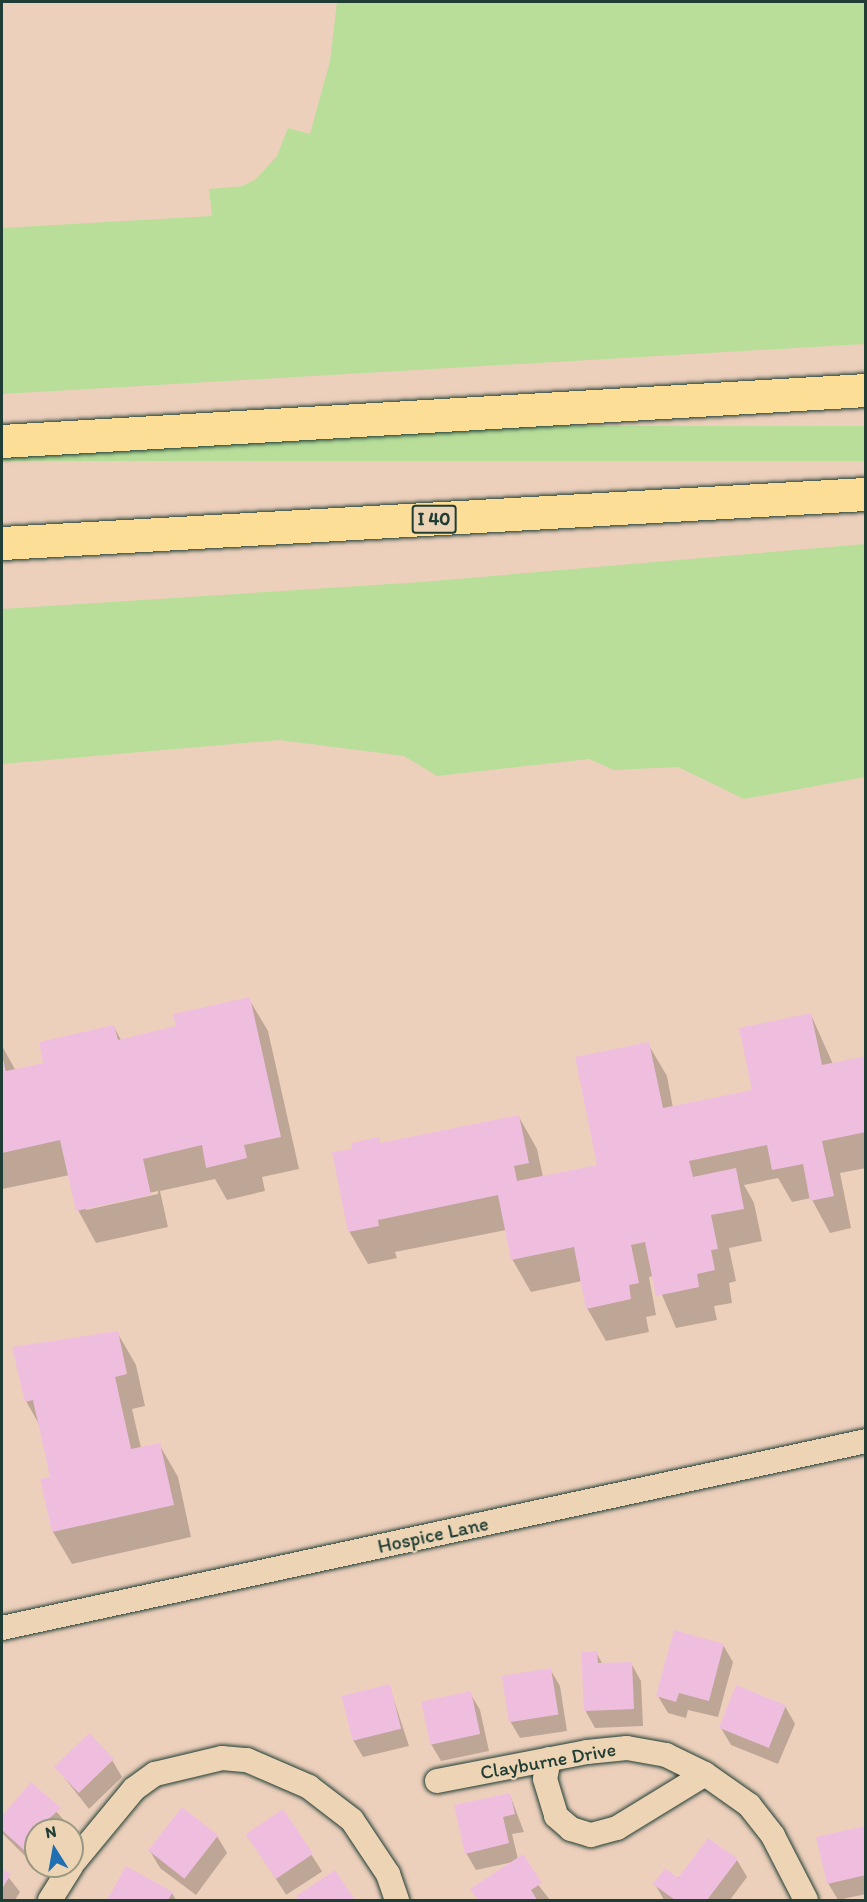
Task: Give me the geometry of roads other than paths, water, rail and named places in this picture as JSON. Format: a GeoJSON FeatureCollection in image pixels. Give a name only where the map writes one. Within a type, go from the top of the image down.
{"type":"FeatureCollection","features":[{"type":"Feature","properties":{"kind":"highway"},"geometry":{"type":"LineString","coordinates":[[2,441],[866,390]]}},
{"type":"Feature","properties":{"kind":"highway"},"geometry":{"type":"LineString","coordinates":[[2,436],[75,437]]}},
{"type":"Feature","properties":{"kind":"highway","name":"I 40"},"geometry":{"type":"LineString","coordinates":[[2,543],[866,494]]}},
{"type":"Feature","properties":{"kind":"street","name":"Hospice Lane"},"geometry":{"type":"LineString","coordinates":[[2,1628],[866,1441]]}},
{"type":"Feature","properties":{"kind":"street","name":"Clayburne Drive"},"geometry":{"type":"LineString","coordinates":[[437,1781],[549,1759],[627,1748],[666,1755],[705,1774],[749,1805],[773,1836],[806,1900]]}},
{"type":"Feature","properties":{"kind":"street"},"geometry":{"type":"LineString","coordinates":[[84,1850],[134,1790],[155,1774],[212,1759],[247,1760],[309,1788],[352,1820],[388,1874],[396,1900]]}},
{"type":"Feature","properties":{"kind":"street"},"geometry":{"type":"LineString","coordinates":[[549,1759],[545,1787],[556,1816],[571,1829],[591,1835],[618,1828],[705,1774]]}},
{"type":"Feature","properties":{"kind":"street"},"geometry":{"type":"LineString","coordinates":[[50,1900],[63,1878]]}}]}
